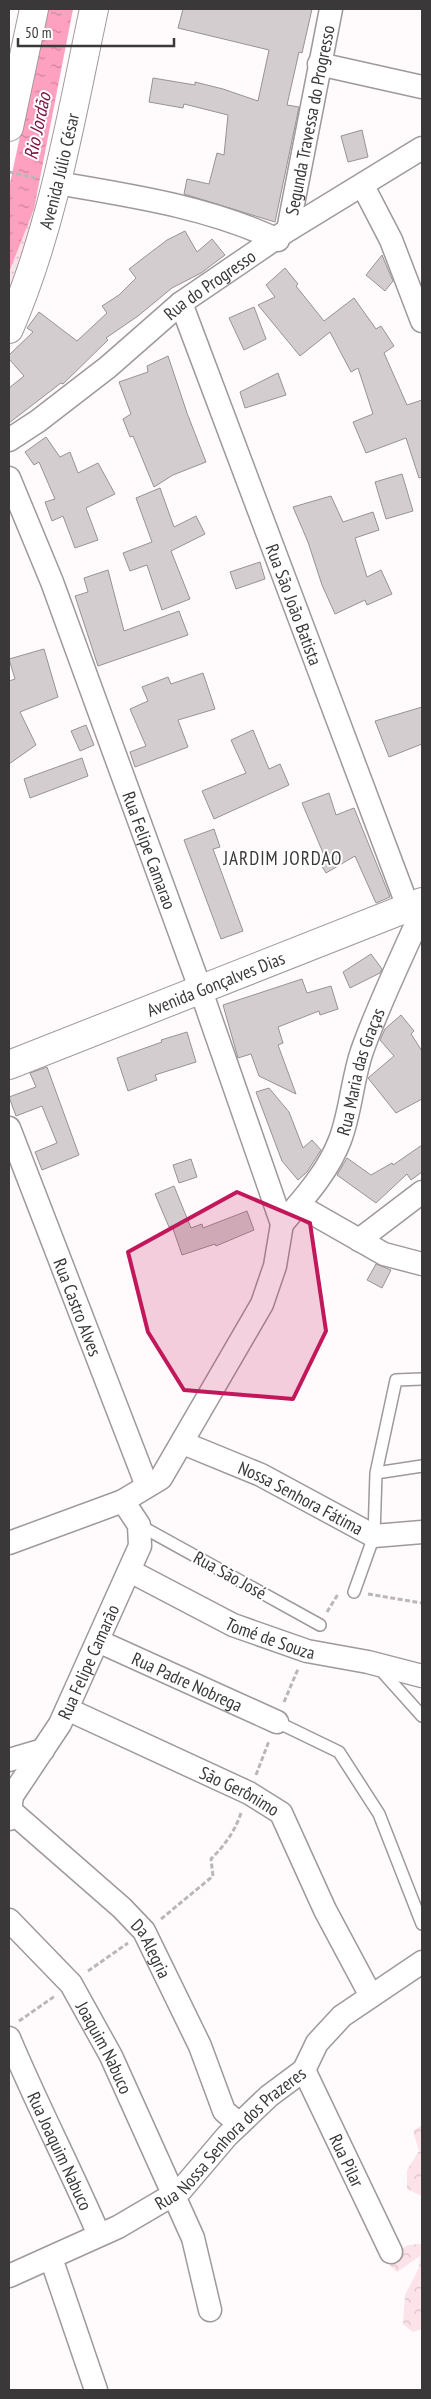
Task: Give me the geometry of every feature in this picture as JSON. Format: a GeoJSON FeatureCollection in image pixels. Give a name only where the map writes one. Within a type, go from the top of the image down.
{"type":"FeatureCollection","features":[{"type":"Feature","properties":{"kind":"street"},"geometry":{"type":"LineString","coordinates":[[9,127],[34,9]]}},
{"type":"Feature","properties":{"kind":"street","name":"Avenida Júlio César"},"geometry":{"type":"LineString","coordinates":[[9,329],[42,242],[48,181],[94,9]]}},
{"type":"Feature","properties":{"kind":"street","name":"Segunda Travessa do Progresso"},"geometry":{"type":"LineString","coordinates":[[283,235],[331,9]]}},
{"type":"Feature","properties":{"kind":"street"},"geometry":{"type":"LineString","coordinates":[[319,64],[422,87]]}},
{"type":"Feature","properties":{"kind":"street","name":"Rua do Progresso"},"geometry":{"type":"LineString","coordinates":[[9,440],[38,421],[108,367],[181,303],[283,235],[422,148]]}},
{"type":"Feature","properties":{"kind":"street"},"geometry":{"type":"LineString","coordinates":[[48,181],[197,209],[283,235]]}},
{"type":"Feature","properties":{"kind":"street"},"geometry":{"type":"LineString","coordinates":[[363,186],[391,240],[422,321]]}},
{"type":"Feature","properties":{"kind":"street","name":"Rua São João Batista"},"geometry":{"type":"LineString","coordinates":[[181,303],[418,907]]}},
{"type":"Feature","properties":{"kind":"street","name":"Rua Felipe Camarao"},"geometry":{"type":"LineString","coordinates":[[9,478],[52,582],[200,988],[282,1224]]}},
{"type":"Feature","properties":{"kind":"street","name":"Avenida Gonçalves Dias"},"geometry":{"type":"LineString","coordinates":[[9,1065],[200,988],[418,907]]}},
{"type":"Feature","properties":{"kind":"street","name":"Rua Maria das Graças"},"geometry":{"type":"LineString","coordinates":[[282,1224],[323,1172],[339,1142],[362,1050],[418,907]]}},
{"type":"Feature","properties":{"kind":"street","name":"Rua Castro Alves"},"geometry":{"type":"LineString","coordinates":[[9,1128],[135,1494]]}},
{"type":"Feature","properties":{"kind":"street"},"geometry":{"type":"LineString","coordinates":[[360,1240],[422,1192]]}},
{"type":"Feature","properties":{"kind":"street"},"geometry":{"type":"LineString","coordinates":[[298,1206],[384,1254],[422,1264]]}},
{"type":"Feature","properties":{"kind":"street"},"geometry":{"type":"LineString","coordinates":[[9,1543],[135,1494],[161,1478],[262,1304],[275,1266],[282,1224]]}},
{"type":"Feature","properties":{"kind":"street","name":"Nossa Senhora Fátima"},"geometry":{"type":"LineString","coordinates":[[183,1443],[261,1475],[374,1536],[422,1532]]}},
{"type":"Feature","properties":{"kind":"street"},"geometry":{"type":"LineString","coordinates":[[135,1494],[139,1525]]}},
{"type":"Feature","properties":{"kind":"street","name":"Rua Felipe Camarão"},"geometry":{"type":"LineString","coordinates":[[10,1803],[60,1724],[67,1709],[140,1546],[139,1525]]}},
{"type":"Feature","properties":{"kind":"street","name":"Tomé de Souza"},"geometry":{"type":"LineString","coordinates":[[130,1571],[233,1625],[307,1651],[422,1676]]}},
{"type":"Feature","properties":{"kind":"street","name":"Rua Padre Nobrega"},"geometry":{"type":"LineString","coordinates":[[98,1641],[277,1722]]}},
{"type":"Feature","properties":{"kind":"street","name":"São Gerônimo"},"geometry":{"type":"LineString","coordinates":[[67,1709],[249,1793],[280,1813],[324,1910],[371,1996]]}},
{"type":"Feature","properties":{"kind":"street"},"geometry":{"type":"LineString","coordinates":[[9,1760],[43,1750]]}},
{"type":"Feature","properties":{"kind":"street","name":"Da Alegria"},"geometry":{"type":"LineString","coordinates":[[10,1803],[144,1931],[200,2046],[224,2111],[239,2124]]}},
{"type":"Feature","properties":{"kind":"street","name":"Joaquim Nabuco"},"geometry":{"type":"LineString","coordinates":[[9,1920],[71,1984],[111,2056],[193,2238],[210,2310]]}},
{"type":"Feature","properties":{"kind":"street","name":"Rua Nossa Senhora dos Prazeres"},"geometry":{"type":"LineString","coordinates":[[9,2275],[118,2227],[172,2195],[188,2182],[239,2124],[269,2096],[304,2070],[317,2043],[342,2016],[422,1962]]}},
{"type":"Feature","properties":{"kind":"street","name":"Rua Joaquim Nabuco"},"geometry":{"type":"LineString","coordinates":[[9,2038],[38,2108],[69,2166],[99,2235]]}},
{"type":"Feature","properties":{"kind":"street","name":"Rua Pilar"},"geometry":{"type":"LineString","coordinates":[[304,2070],[391,2252]]}},
{"type":"Feature","properties":{"kind":"street"},"geometry":{"type":"LineString","coordinates":[[51,2258],[96,2390]]}},
{"type":"Feature","properties":{"kind":"lane"},"geometry":{"type":"LineString","coordinates":[[354,1592],[374,1536],[376,1473],[396,1380],[422,1379]]}},
{"type":"Feature","properties":{"kind":"lane"},"geometry":{"type":"LineString","coordinates":[[376,1473],[422,1466]]}},
{"type":"Feature","properties":{"kind":"lane","name":"Rua São José"},"geometry":{"type":"LineString","coordinates":[[139,1525],[320,1625]]}},
{"type":"Feature","properties":{"kind":"lane"},"geometry":{"type":"LineString","coordinates":[[377,1665],[422,1716]]}},
{"type":"Feature","properties":{"kind":"lane"},"geometry":{"type":"LineString","coordinates":[[277,1722],[339,1752],[378,1814],[422,1924]]}},
{"type":"Feature","properties":{"kind":"path"},"geometry":{"type":"LineString","coordinates":[[9,172],[48,181]]}},
{"type":"Feature","properties":{"kind":"highlighted area"},"geometry":{"type":"Polygon","coordinates":[[[237,1192],[310,1223],[326,1331],[293,1399],[184,1390],[148,1332],[128,1252],[237,1192]]]}},
{"type":"Feature","properties":{"kind":"green space"},"geometry":{"type":"Polygon","coordinates":[[[31,215],[38,216],[9,296],[9,270],[31,215]]]}},
{"type":"Feature","properties":{"kind":"green space"},"geometry":{"type":"Polygon","coordinates":[[[422,2125],[422,2196],[407,2189],[407,2170],[419,2151],[413,2131],[422,2125]]]}},
{"type":"Feature","properties":{"kind":"green space"},"geometry":{"type":"Polygon","coordinates":[[[422,2244],[422,2329],[413,2332],[403,2324],[405,2295],[419,2268],[420,2256],[397,2272],[384,2260],[408,2245],[422,2244]]]}},
{"type":"Feature","properties":{"kind":"water","name":"Rio Jordão"},"geometry":{"type":"Polygon","coordinates":[[[47,9],[73,9],[34,209],[9,272],[9,188],[47,9]]]}},
{"type":"Feature","properties":{"kind":"building"},"geometry":{"type":"Polygon","coordinates":[[[183,9],[312,9],[302,53],[299,52],[287,105],[299,107],[275,222],[184,194],[187,179],[209,184],[217,153],[224,155],[228,115],[184,104],[183,108],[149,102],[153,78],[195,85],[195,82],[258,101],[269,50],[178,28],[183,9]]]}},
{"type":"Feature","properties":{"kind":"building"},"geometry":{"type":"Polygon","coordinates":[[[362,130],[368,157],[348,162],[341,136],[362,130]]]}},
{"type":"Feature","properties":{"kind":"building"},"geometry":{"type":"Polygon","coordinates":[[[185,231],[197,252],[212,239],[225,255],[201,273],[172,288],[138,316],[106,338],[108,340],[63,384],[61,383],[9,423],[9,388],[24,376],[9,359],[9,355],[33,332],[27,328],[39,312],[77,341],[107,313],[102,306],[119,295],[136,278],[129,269],[167,240],[185,231]]]}},
{"type":"Feature","properties":{"kind":"building"},"geometry":{"type":"Polygon","coordinates":[[[382,255],[393,281],[385,291],[366,275],[382,255]]]}},
{"type":"Feature","properties":{"kind":"building"},"geometry":{"type":"Polygon","coordinates":[[[285,268],[298,284],[296,286],[324,321],[354,298],[376,329],[381,326],[394,346],[384,353],[407,405],[422,400],[422,477],[419,478],[406,438],[366,453],[353,422],[373,414],[358,368],[351,372],[330,332],[300,356],[258,305],[275,297],[266,285],[285,268]]]}},
{"type":"Feature","properties":{"kind":"building"},"geometry":{"type":"Polygon","coordinates":[[[254,307],[266,339],[244,350],[229,318],[254,307]]]}},
{"type":"Feature","properties":{"kind":"building"},"geometry":{"type":"Polygon","coordinates":[[[168,356],[206,462],[173,475],[154,487],[133,436],[130,437],[123,419],[131,414],[119,382],[148,372],[147,366],[168,356]]]}},
{"type":"Feature","properties":{"kind":"building"},"geometry":{"type":"Polygon","coordinates":[[[278,373],[286,395],[245,408],[240,392],[278,373]]]}},
{"type":"Feature","properties":{"kind":"building"},"geometry":{"type":"Polygon","coordinates":[[[46,437],[60,457],[70,452],[78,473],[98,463],[115,494],[86,508],[98,540],[75,548],[63,516],[52,521],[45,502],[55,499],[39,462],[34,465],[25,452],[46,437]]]}},
{"type":"Feature","properties":{"kind":"building"},"geometry":{"type":"Polygon","coordinates":[[[402,474],[413,511],[386,519],[375,482],[402,474]]]}},
{"type":"Feature","properties":{"kind":"building"},"geometry":{"type":"Polygon","coordinates":[[[160,488],[174,527],[196,516],[205,534],[171,551],[190,599],[162,610],[147,565],[130,571],[123,553],[152,542],[136,498],[160,488]]]}},
{"type":"Feature","properties":{"kind":"building"},"geometry":{"type":"Polygon","coordinates":[[[331,496],[343,522],[373,512],[379,530],[355,538],[367,577],[381,570],[392,594],[367,605],[365,600],[335,614],[322,585],[308,542],[293,507],[331,496]]]}},
{"type":"Feature","properties":{"kind":"building"},"geometry":{"type":"Polygon","coordinates":[[[260,562],[265,579],[236,589],[230,572],[260,562]]]}},
{"type":"Feature","properties":{"kind":"building"},"geometry":{"type":"Polygon","coordinates":[[[108,570],[124,631],[179,611],[188,635],[98,666],[75,596],[88,592],[84,578],[108,570]]]}},
{"type":"Feature","properties":{"kind":"building"},"geometry":{"type":"Polygon","coordinates":[[[44,649],[58,697],[20,712],[36,745],[9,764],[9,681],[15,679],[9,659],[44,649]]]}},
{"type":"Feature","properties":{"kind":"building"},"geometry":{"type":"Polygon","coordinates":[[[203,673],[215,709],[178,720],[188,747],[135,767],[130,752],[146,746],[130,709],[148,701],[142,687],[168,677],[171,684],[203,673]]]}},
{"type":"Feature","properties":{"kind":"building"},"geometry":{"type":"Polygon","coordinates":[[[422,707],[422,744],[389,757],[375,721],[422,707]]]}},
{"type":"Feature","properties":{"kind":"building"},"geometry":{"type":"Polygon","coordinates":[[[86,725],[94,745],[80,751],[71,731],[86,725]]]}},
{"type":"Feature","properties":{"kind":"building"},"geometry":{"type":"Polygon","coordinates":[[[253,730],[269,769],[280,764],[289,785],[214,819],[202,791],[246,773],[231,740],[253,730]]]}},
{"type":"Feature","properties":{"kind":"building"},"geometry":{"type":"Polygon","coordinates":[[[82,758],[88,776],[30,798],[24,779],[82,758]]]}},
{"type":"Feature","properties":{"kind":"building"},"geometry":{"type":"Polygon","coordinates":[[[329,793],[336,815],[354,808],[390,897],[376,903],[355,856],[326,873],[317,858],[324,855],[302,803],[329,793]]]}},
{"type":"Feature","properties":{"kind":"building"},"geometry":{"type":"Polygon","coordinates":[[[214,829],[220,847],[213,849],[243,931],[221,939],[184,840],[214,829]]]}},
{"type":"Feature","properties":{"kind":"building"},"geometry":{"type":"Polygon","coordinates":[[[371,954],[382,969],[380,973],[350,988],[343,972],[371,954]]]}},
{"type":"Feature","properties":{"kind":"building"},"geometry":{"type":"Polygon","coordinates":[[[302,979],[307,993],[331,986],[338,1009],[320,1015],[319,1011],[278,1027],[283,1043],[278,1045],[296,1094],[259,1076],[251,1054],[238,1058],[223,1005],[302,979]]]}},
{"type":"Feature","properties":{"kind":"building"},"geometry":{"type":"Polygon","coordinates":[[[401,1015],[414,1031],[411,1034],[422,1051],[422,1099],[396,1113],[368,1078],[394,1056],[380,1040],[385,1029],[401,1015]]]}},
{"type":"Feature","properties":{"kind":"building"},"geometry":{"type":"Polygon","coordinates":[[[187,1032],[196,1062],[155,1075],[157,1080],[128,1091],[117,1058],[162,1042],[161,1040],[187,1032]]]}},
{"type":"Feature","properties":{"kind":"building"},"geometry":{"type":"Polygon","coordinates":[[[47,1067],[79,1155],[42,1170],[35,1152],[57,1143],[42,1106],[16,1116],[9,1097],[36,1087],[30,1073],[47,1067]]]}},
{"type":"Feature","properties":{"kind":"building"},"geometry":{"type":"Polygon","coordinates":[[[269,1088],[289,1112],[303,1148],[312,1140],[321,1150],[307,1172],[298,1180],[282,1161],[256,1092],[269,1088]]]}},
{"type":"Feature","properties":{"kind":"building"},"geometry":{"type":"Polygon","coordinates":[[[422,1145],[422,1172],[411,1180],[407,1174],[376,1203],[337,1175],[347,1158],[371,1175],[392,1163],[393,1165],[422,1145]]]}},
{"type":"Feature","properties":{"kind":"building"},"geometry":{"type":"Polygon","coordinates":[[[191,1159],[197,1177],[179,1183],[173,1165],[191,1159]]]}},
{"type":"Feature","properties":{"kind":"building"},"geometry":{"type":"Polygon","coordinates":[[[174,1186],[191,1228],[202,1224],[203,1228],[247,1211],[254,1230],[216,1246],[215,1244],[182,1255],[172,1226],[169,1227],[155,1194],[174,1186]]]}},
{"type":"Feature","properties":{"kind":"building"},"geometry":{"type":"Polygon","coordinates":[[[376,1264],[391,1270],[382,1288],[367,1280],[376,1264]]]}},
{"type":"Feature","properties":{"kind":"district","name":"JARDIM JORDAO"},"geometry":{"type":"Point","coordinates":[283,858]}}]}
